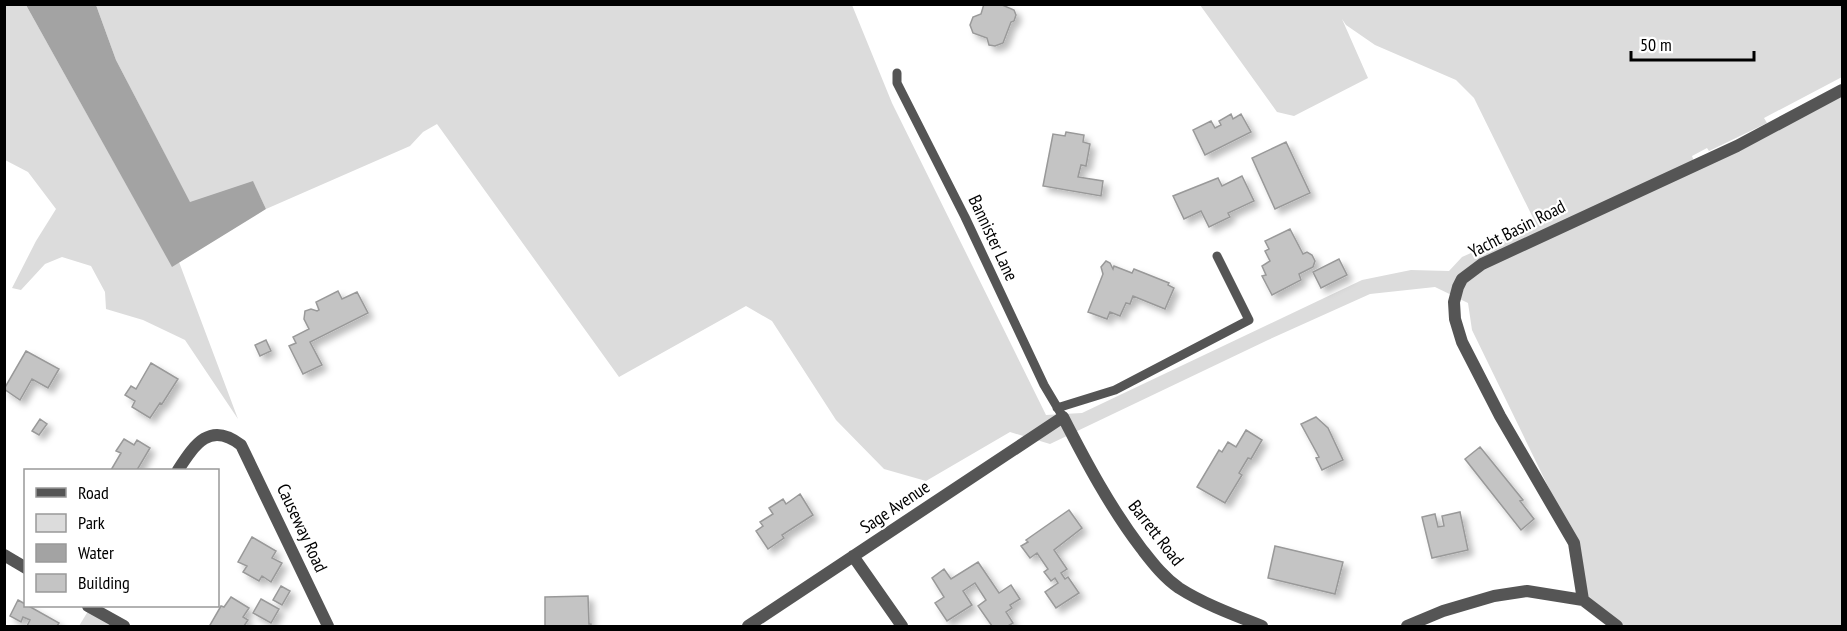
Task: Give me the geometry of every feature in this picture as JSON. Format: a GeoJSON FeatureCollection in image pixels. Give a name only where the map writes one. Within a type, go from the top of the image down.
{"type":"FeatureCollection","features":[{"type":"Feature","properties":{"kind":"street","name":"Yacht Basin Road"},"geometry":{"type":"LineString","coordinates":[[1583,600],[1574,543],[1500,416],[1462,342],[1455,319],[1454,302],[1458,286],[1462,279],[1482,264],[1737,146],[1842,90]]}},
{"type":"Feature","properties":{"kind":"street","name":"Sage Avenue"},"geometry":{"type":"LineString","coordinates":[[748,627],[1060,413]]}},
{"type":"Feature","properties":{"kind":"street","name":"Barrett Road"},"geometry":{"type":"LineString","coordinates":[[1060,413],[1096,481],[1129,532],[1160,572],[1179,588],[1230,614],[1262,627]]}},
{"type":"Feature","properties":{"kind":"street","name":"Causeway Road"},"geometry":{"type":"LineString","coordinates":[[179,469],[193,447],[207,436],[221,434],[241,445],[328,627]]}},
{"type":"Feature","properties":{"kind":"street"},"geometry":{"type":"LineString","coordinates":[[4,555],[24,567]]}},
{"type":"Feature","properties":{"kind":"street"},"geometry":{"type":"LineString","coordinates":[[853,556],[902,627]]}},
{"type":"Feature","properties":{"kind":"street"},"geometry":{"type":"LineString","coordinates":[[1407,627],[1443,611],[1494,596],[1527,591],[1583,600],[1617,627]]}},
{"type":"Feature","properties":{"kind":"street"},"geometry":{"type":"LineString","coordinates":[[92,607],[124,627]]}},
{"type":"Feature","properties":{"kind":"lane","name":"Bannister Lane"},"geometry":{"type":"LineString","coordinates":[[897,73],[897,83],[965,217],[1044,385],[1060,413]]}},
{"type":"Feature","properties":{"kind":"lane"},"geometry":{"type":"LineString","coordinates":[[1060,413],[1114,390],[1249,320],[1217,256]]}},
{"type":"Feature","properties":{"kind":"green space"},"geometry":{"type":"Polygon","coordinates":[[[4,5],[26,5],[172,266],[179,262],[238,419],[185,340],[143,320],[106,309],[105,292],[91,266],[62,257],[45,264],[21,290],[12,288],[36,241],[56,209],[28,172],[5,160],[4,5]]]}},
{"type":"Feature","properties":{"kind":"green space"},"geometry":{"type":"Polygon","coordinates":[[[96,5],[852,5],[892,103],[1046,415],[1082,413],[1362,280],[1411,270],[1449,271],[1462,257],[1536,224],[1474,98],[1456,80],[1375,45],[1346,25],[1342,19],[1368,78],[1294,116],[1277,112],[1200,5],[1842,5],[1842,77],[1764,118],[1767,123],[1709,151],[1707,148],[1692,156],[1695,164],[1842,90],[1842,626],[1621,626],[1583,600],[1576,544],[1472,330],[1468,303],[1435,287],[1370,294],[1050,444],[1010,432],[926,481],[884,469],[836,420],[772,321],[746,306],[619,377],[437,124],[423,132],[410,146],[266,209],[253,182],[190,203],[116,60],[96,5]]]}},
{"type":"Feature","properties":{"kind":"green space"},"geometry":{"type":"Polygon","coordinates":[[[90,608],[120,626],[79,626],[90,608]]]}},
{"type":"Feature","properties":{"kind":"water"},"geometry":{"type":"Polygon","coordinates":[[[26,5],[96,5],[116,60],[190,202],[253,181],[266,209],[172,267],[26,5]]]}},
{"type":"Feature","properties":{"kind":"building"},"geometry":{"type":"Polygon","coordinates":[[[984,4],[1000,4],[1014,10],[1016,15],[1003,43],[995,46],[989,45],[987,38],[973,33],[970,25],[973,17],[981,14],[984,4]]]}},
{"type":"Feature","properties":{"kind":"building"},"geometry":{"type":"Polygon","coordinates":[[[1231,114],[1233,119],[1241,114],[1251,132],[1205,155],[1193,130],[1211,121],[1215,128],[1221,125],[1219,121],[1231,114]]]}},
{"type":"Feature","properties":{"kind":"building"},"geometry":{"type":"Polygon","coordinates":[[[1066,132],[1084,135],[1083,142],[1090,144],[1086,166],[1081,165],[1078,177],[1103,181],[1101,196],[1043,186],[1053,134],[1065,136],[1066,132]]]}},
{"type":"Feature","properties":{"kind":"building"},"geometry":{"type":"Polygon","coordinates":[[[1286,142],[1310,193],[1275,209],[1252,158],[1286,142]]]}},
{"type":"Feature","properties":{"kind":"building"},"geometry":{"type":"Polygon","coordinates":[[[1242,176],[1254,201],[1228,213],[1230,217],[1209,227],[1201,211],[1184,219],[1173,196],[1218,178],[1222,186],[1242,176]]]}},
{"type":"Feature","properties":{"kind":"building"},"geometry":{"type":"Polygon","coordinates":[[[1290,229],[1303,254],[1307,252],[1315,261],[1313,267],[1299,274],[1301,280],[1272,295],[1262,276],[1266,275],[1262,266],[1270,261],[1265,251],[1269,249],[1265,241],[1290,229]]]}},
{"type":"Feature","properties":{"kind":"building"},"geometry":{"type":"Polygon","coordinates":[[[1339,259],[1347,275],[1321,288],[1313,272],[1339,259]]]}},
{"type":"Feature","properties":{"kind":"building"},"geometry":{"type":"Polygon","coordinates":[[[1106,261],[1113,269],[1114,266],[1132,273],[1134,269],[1169,283],[1168,285],[1174,288],[1165,309],[1133,296],[1130,304],[1126,303],[1120,316],[1110,312],[1107,319],[1088,312],[1103,274],[1101,267],[1106,261]]]}},
{"type":"Feature","properties":{"kind":"building"},"geometry":{"type":"Polygon","coordinates":[[[338,291],[342,299],[357,292],[368,313],[310,342],[322,365],[303,374],[289,346],[296,343],[293,337],[309,329],[304,319],[305,311],[319,310],[316,302],[338,291]]]}},
{"type":"Feature","properties":{"kind":"building"},"geometry":{"type":"Polygon","coordinates":[[[266,340],[271,351],[260,356],[255,345],[266,340]]]}},
{"type":"Feature","properties":{"kind":"building"},"geometry":{"type":"Polygon","coordinates":[[[26,351],[59,369],[48,388],[32,379],[20,400],[4,389],[26,351]]]}},
{"type":"Feature","properties":{"kind":"building"},"geometry":{"type":"Polygon","coordinates":[[[151,363],[178,379],[150,418],[132,407],[135,401],[125,395],[131,386],[136,389],[151,363]]]}},
{"type":"Feature","properties":{"kind":"building"},"geometry":{"type":"Polygon","coordinates":[[[1316,417],[1328,428],[1343,460],[1322,470],[1316,458],[1319,457],[1301,424],[1316,417]]]}},
{"type":"Feature","properties":{"kind":"building"},"geometry":{"type":"Polygon","coordinates":[[[40,419],[47,424],[39,435],[32,431],[40,419]]]}},
{"type":"Feature","properties":{"kind":"building"},"geometry":{"type":"Polygon","coordinates":[[[1246,430],[1262,440],[1251,459],[1248,458],[1239,473],[1242,475],[1225,503],[1197,487],[1219,450],[1222,452],[1228,442],[1236,447],[1246,430]]]}},
{"type":"Feature","properties":{"kind":"building"},"geometry":{"type":"Polygon","coordinates":[[[124,439],[134,445],[137,440],[150,448],[138,469],[112,469],[121,453],[116,451],[124,439]]]}},
{"type":"Feature","properties":{"kind":"building"},"geometry":{"type":"Polygon","coordinates":[[[1480,447],[1523,500],[1520,501],[1534,519],[1521,530],[1465,459],[1480,447]]]}},
{"type":"Feature","properties":{"kind":"building"},"geometry":{"type":"Polygon","coordinates":[[[800,494],[813,515],[782,535],[784,538],[768,549],[756,531],[763,526],[760,522],[773,514],[769,508],[783,499],[786,504],[800,494]]]}},
{"type":"Feature","properties":{"kind":"building"},"geometry":{"type":"Polygon","coordinates":[[[1069,510],[1082,528],[1054,550],[1067,569],[1061,573],[1065,579],[1068,577],[1079,593],[1056,608],[1045,592],[1058,583],[1055,578],[1051,581],[1044,572],[1048,569],[1037,553],[1030,558],[1021,546],[1069,510]]]}},
{"type":"Feature","properties":{"kind":"building"},"geometry":{"type":"Polygon","coordinates":[[[1460,512],[1468,550],[1432,558],[1422,517],[1435,514],[1438,527],[1444,526],[1442,516],[1460,512]]]}},
{"type":"Feature","properties":{"kind":"building"},"geometry":{"type":"Polygon","coordinates":[[[252,537],[276,551],[272,558],[282,563],[271,582],[262,576],[259,581],[243,572],[247,566],[238,562],[252,537]]]}},
{"type":"Feature","properties":{"kind":"building"},"geometry":{"type":"Polygon","coordinates":[[[1275,546],[1343,562],[1335,594],[1268,578],[1275,546]]]}},
{"type":"Feature","properties":{"kind":"building"},"geometry":{"type":"Polygon","coordinates":[[[978,562],[999,593],[1011,585],[1020,599],[1010,605],[1012,608],[1006,612],[1013,623],[1008,626],[992,626],[978,606],[986,600],[975,583],[963,591],[972,605],[947,621],[935,603],[944,597],[932,578],[944,569],[951,579],[978,562]]]}},
{"type":"Feature","properties":{"kind":"building"},"geometry":{"type":"Polygon","coordinates":[[[281,586],[290,591],[282,605],[273,600],[281,586]]]}},
{"type":"Feature","properties":{"kind":"building"},"geometry":{"type":"Polygon","coordinates":[[[588,596],[591,626],[545,626],[545,597],[588,596]]]}},
{"type":"Feature","properties":{"kind":"building"},"geometry":{"type":"Polygon","coordinates":[[[231,597],[249,608],[243,617],[248,620],[244,626],[210,625],[221,606],[224,607],[231,597]]]}},
{"type":"Feature","properties":{"kind":"building"},"geometry":{"type":"Polygon","coordinates":[[[261,599],[279,609],[271,623],[253,613],[261,599]]]}},
{"type":"Feature","properties":{"kind":"building"},"geometry":{"type":"Polygon","coordinates":[[[18,600],[24,603],[24,607],[30,607],[59,623],[57,626],[27,626],[30,620],[23,617],[21,622],[10,616],[18,600]]]}}]}
